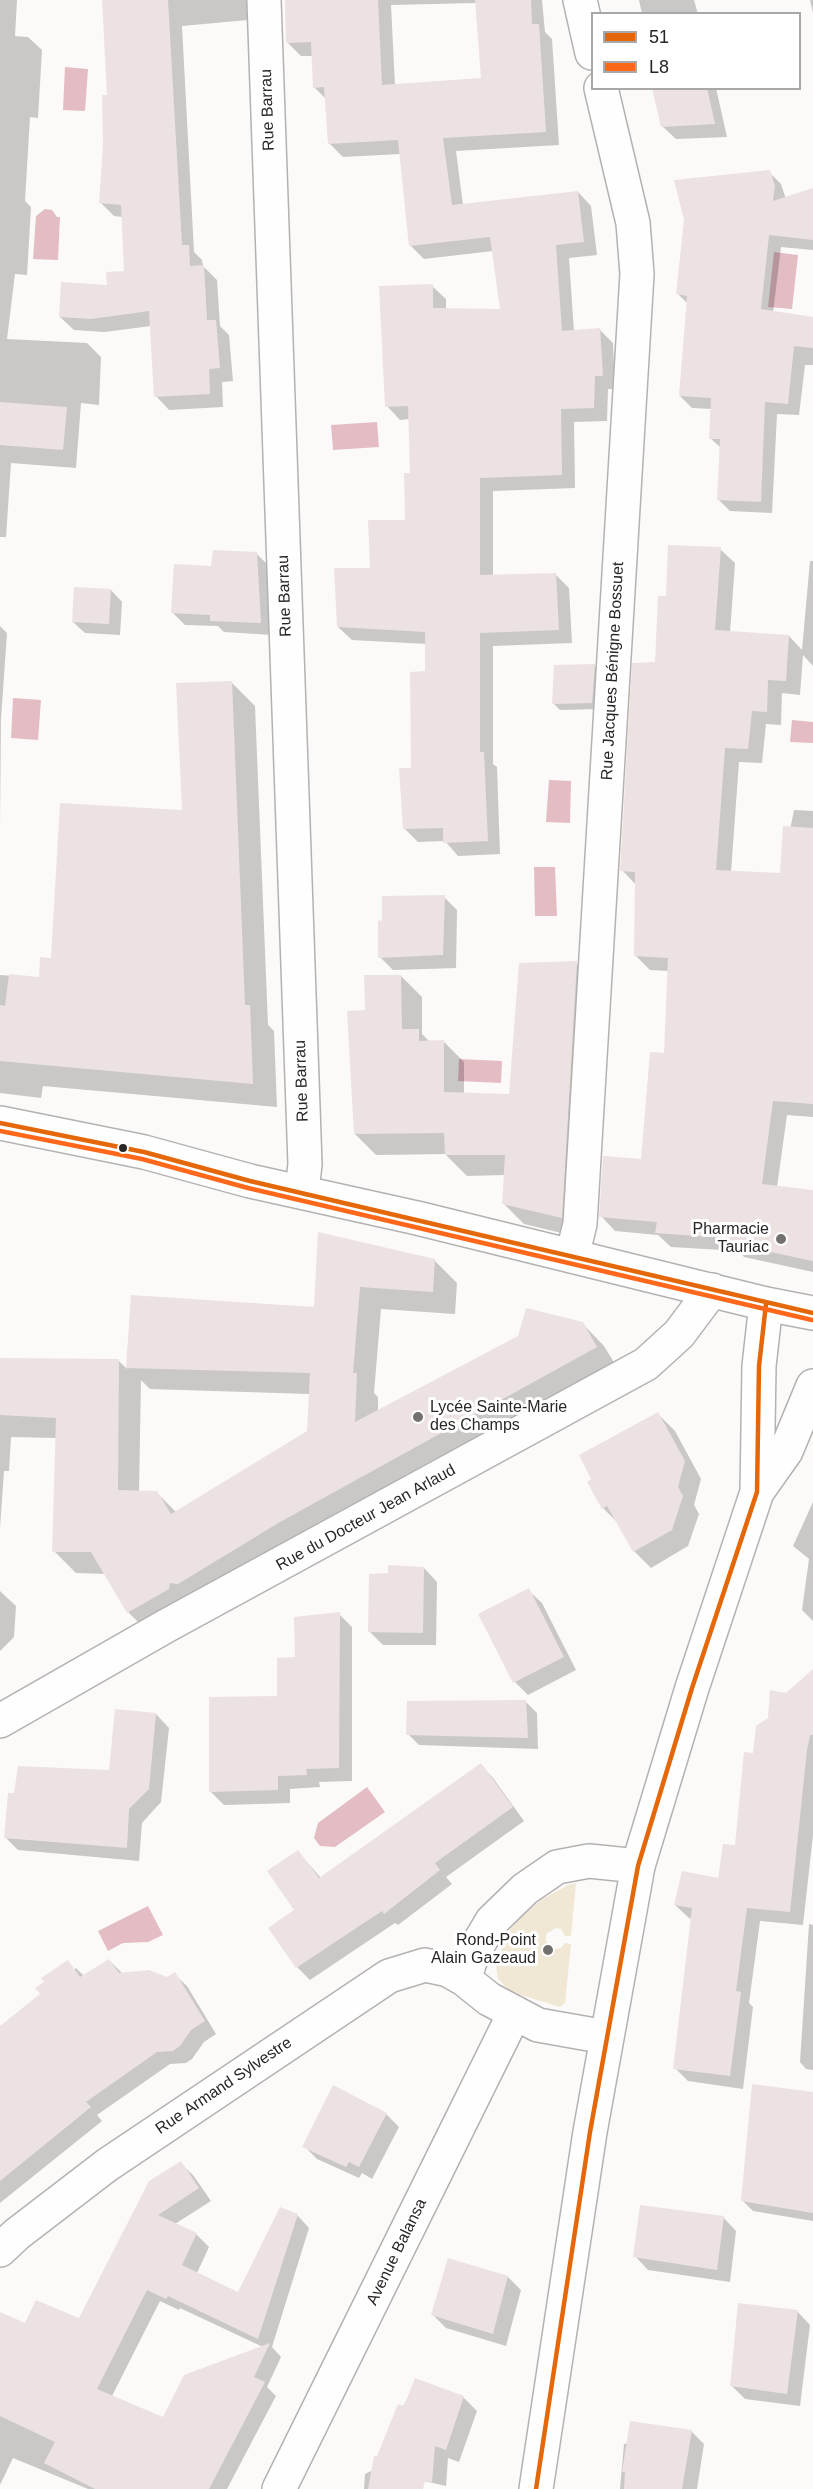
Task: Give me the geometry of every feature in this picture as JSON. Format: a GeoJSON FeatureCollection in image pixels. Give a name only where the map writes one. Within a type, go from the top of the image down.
{"type":"FeatureCollection","features":[{"type":"Feature","properties":{"kind":"street","name":"Rue Barrau"},"geometry":{"type":"LineString","coordinates":[[264,0],[305,1164],[302,1191]]}},
{"type":"Feature","properties":{"kind":"street"},"geometry":{"type":"LineString","coordinates":[[580,0],[591,49]]}},
{"type":"Feature","properties":{"kind":"street","name":"Rue Jacques Bénigne Bossuet"},"geometry":{"type":"LineString","coordinates":[[572,1256],[580,1224],[637,274],[633,223],[601,90]]}},
{"type":"Feature","properties":{"kind":"street"},"geometry":{"type":"LineString","coordinates":[[0,1124],[102,1142],[766,1304],[813,1313]]}},
{"type":"Feature","properties":{"kind":"street","name":"Rue du Docteur Jean Arlaud"},"geometry":{"type":"LineString","coordinates":[[0,1721],[166,1626],[646,1364],[679,1334],[712,1290]]}},
{"type":"Feature","properties":{"kind":"street"},"geometry":{"type":"LineString","coordinates":[[757,1492],[759,1366],[766,1304]]}},
{"type":"Feature","properties":{"kind":"street"},"geometry":{"type":"LineString","coordinates":[[536,2489],[606,2037],[638,1866],[692,1688],[757,1492],[786,1451],[813,1386]]}},
{"type":"Feature","properties":{"kind":"street"},"geometry":{"type":"LineString","coordinates":[[606,2037],[538,2025],[489,2000],[464,1979],[473,1953],[492,1921],[525,1889],[557,1867],[589,1861],[638,1866]]}},
{"type":"Feature","properties":{"kind":"street","name":"Rue Armand Sylvestre"},"geometry":{"type":"LineString","coordinates":[[0,2250],[17,2234],[106,2165],[389,1976],[425,1965],[448,1970],[464,1979]]}},
{"type":"Feature","properties":{"kind":"street","name":"Avenue Balansa"},"geometry":{"type":"LineString","coordinates":[[279,2489],[513,2014]]}},
{"type":"Feature","properties":{"kind":"shaded area"},"geometry":{"type":"Polygon","coordinates":[[[65,67],[88,69],[85,111],[63,110],[65,67]]]}},
{"type":"Feature","properties":{"kind":"shaded area"},"geometry":{"type":"Polygon","coordinates":[[[45,209],[52,210],[57,217],[60,217],[58,260],[33,259],[36,216],[45,209]]]}},
{"type":"Feature","properties":{"kind":"shaded area"},"geometry":{"type":"Polygon","coordinates":[[[774,252],[798,255],[792,309],[768,307],[774,252]]]}},
{"type":"Feature","properties":{"kind":"shaded area"},"geometry":{"type":"Polygon","coordinates":[[[377,422],[379,447],[333,450],[331,425],[377,422]]]}},
{"type":"Feature","properties":{"kind":"shaded area"},"geometry":{"type":"Polygon","coordinates":[[[13,698],[41,700],[38,740],[11,738],[13,698]]]}},
{"type":"Feature","properties":{"kind":"shaded area"},"geometry":{"type":"Polygon","coordinates":[[[792,720],[813,722],[813,743],[790,742],[792,720]]]}},
{"type":"Feature","properties":{"kind":"shaded area"},"geometry":{"type":"Polygon","coordinates":[[[549,780],[571,781],[570,823],[546,822],[549,780]]]}},
{"type":"Feature","properties":{"kind":"shaded area"},"geometry":{"type":"Polygon","coordinates":[[[534,867],[555,867],[557,916],[535,916],[534,867]]]}},
{"type":"Feature","properties":{"kind":"shaded area"},"geometry":{"type":"Polygon","coordinates":[[[459,1059],[502,1061],[501,1083],[458,1081],[459,1059]]]}},
{"type":"Feature","properties":{"kind":"shaded area"},"geometry":{"type":"Polygon","coordinates":[[[367,1787],[385,1812],[335,1847],[320,1846],[314,1838],[318,1823],[367,1787]]]}},
{"type":"Feature","properties":{"kind":"shaded area"},"geometry":{"type":"Polygon","coordinates":[[[576,1883],[571,1936],[565,1936],[561,1929],[556,1928],[546,1934],[546,1941],[555,1949],[561,1948],[565,1943],[571,1944],[565,2003],[560,2007],[511,1992],[498,1979],[496,1966],[507,1934],[518,1920],[541,1900],[576,1883]]]}},
{"type":"Feature","properties":{"kind":"shaded area"},"geometry":{"type":"Polygon","coordinates":[[[148,1906],[163,1935],[148,1942],[123,1943],[108,1951],[98,1931],[148,1906]]]}},
{"type":"Feature","properties":{"kind":"building"},"geometry":{"type":"Polygon","coordinates":[[[102,0],[168,0],[182,245],[189,245],[190,266],[204,265],[207,320],[216,320],[220,368],[209,369],[210,394],[154,397],[149,311],[91,319],[59,317],[61,282],[107,285],[106,272],[124,271],[121,205],[99,203],[103,145],[102,95],[107,95],[102,0]]]}},
{"type":"Feature","properties":{"kind":"building"},"geometry":{"type":"Polygon","coordinates":[[[285,0],[378,0],[382,85],[481,78],[475,0],[531,0],[532,24],[539,24],[546,132],[443,138],[452,205],[578,191],[584,242],[556,245],[562,331],[600,328],[603,376],[595,376],[594,408],[561,409],[562,475],[480,478],[480,575],[556,573],[559,630],[480,633],[480,752],[484,752],[488,841],[443,843],[443,828],[403,829],[399,768],[411,768],[410,672],[425,671],[425,632],[337,627],[334,568],[370,568],[368,520],[405,520],[404,473],[410,473],[408,406],[385,407],[379,286],[433,284],[433,308],[500,309],[490,237],[409,246],[398,140],[328,144],[324,87],[313,88],[311,42],[286,43],[285,0]]]}},
{"type":"Feature","properties":{"kind":"building"},"geometry":{"type":"Polygon","coordinates":[[[652,90],[707,90],[715,124],[661,127],[652,90]]]}},
{"type":"Feature","properties":{"kind":"building"},"geometry":{"type":"Polygon","coordinates":[[[770,170],[775,186],[773,201],[813,188],[813,240],[769,235],[761,309],[813,317],[813,348],[794,346],[788,404],[765,402],[761,502],[717,500],[720,439],[709,439],[711,398],[679,396],[687,296],[676,294],[684,220],[674,180],[770,170]]]}},
{"type":"Feature","properties":{"kind":"building"},"geometry":{"type":"Polygon","coordinates":[[[0,402],[67,407],[63,450],[0,445],[0,402]]]}},
{"type":"Feature","properties":{"kind":"building"},"geometry":{"type":"Polygon","coordinates":[[[668,545],[721,547],[715,630],[789,635],[786,681],[768,680],[767,712],[752,711],[748,749],[725,748],[716,870],[780,873],[783,826],[813,828],[813,1104],[773,1101],[762,1184],[813,1190],[813,1261],[728,1243],[728,1238],[655,1233],[657,1222],[599,1217],[603,1156],[641,1159],[650,1052],[664,1053],[668,958],[634,956],[635,872],[620,871],[632,663],[655,662],[658,596],[666,596],[668,545]]]}},
{"type":"Feature","properties":{"kind":"building"},"geometry":{"type":"Polygon","coordinates":[[[213,550],[257,552],[261,623],[210,621],[210,615],[171,613],[174,564],[211,566],[213,550]]]}},
{"type":"Feature","properties":{"kind":"building"},"geometry":{"type":"Polygon","coordinates":[[[74,587],[111,589],[109,624],[72,622],[74,587]]]}},
{"type":"Feature","properties":{"kind":"building"},"geometry":{"type":"Polygon","coordinates":[[[595,664],[592,703],[552,704],[554,665],[595,664]]]}},
{"type":"Feature","properties":{"kind":"building"},"geometry":{"type":"Polygon","coordinates":[[[232,681],[245,1005],[250,1005],[253,1084],[0,1061],[0,1005],[5,1006],[9,974],[39,977],[40,957],[51,958],[60,803],[182,810],[176,683],[232,681]]]}},
{"type":"Feature","properties":{"kind":"building"},"geometry":{"type":"Polygon","coordinates":[[[445,895],[443,955],[378,958],[378,920],[382,921],[382,896],[445,895]]]}},
{"type":"Feature","properties":{"kind":"building"},"geometry":{"type":"Polygon","coordinates":[[[577,961],[562,1218],[502,1204],[505,1155],[445,1155],[444,1133],[354,1134],[347,1011],[365,1010],[364,975],[401,975],[402,1029],[419,1029],[419,1041],[444,1040],[444,1092],[509,1094],[519,963],[577,961]]]}},
{"type":"Feature","properties":{"kind":"building","name":"Lycée Sainte-Marie des Champs"},"geometry":{"type":"Polygon","coordinates":[[[318,1232],[435,1259],[433,1292],[360,1287],[353,1373],[357,1373],[355,1422],[518,1336],[526,1308],[583,1322],[597,1347],[280,1522],[178,1584],[170,1583],[169,1589],[127,1613],[91,1552],[52,1552],[56,1418],[0,1415],[0,1358],[119,1359],[118,1490],[157,1491],[171,1514],[307,1431],[310,1373],[126,1368],[131,1295],[314,1307],[318,1232]]]}},
{"type":"Feature","properties":{"kind":"building"},"geometry":{"type":"Polygon","coordinates":[[[658,1412],[685,1461],[678,1487],[683,1496],[672,1530],[633,1552],[607,1506],[602,1509],[587,1482],[591,1479],[579,1455],[658,1412]]]}},
{"type":"Feature","properties":{"kind":"building"},"geometry":{"type":"Polygon","coordinates":[[[388,1565],[424,1567],[423,1633],[368,1632],[369,1574],[388,1573],[388,1565]]]}},
{"type":"Feature","properties":{"kind":"building"},"geometry":{"type":"Polygon","coordinates":[[[529,1588],[564,1657],[513,1683],[478,1614],[529,1588]]]}},
{"type":"Feature","properties":{"kind":"building"},"geometry":{"type":"Polygon","coordinates":[[[340,1612],[339,1768],[306,1769],[307,1775],[278,1776],[278,1790],[209,1792],[209,1697],[277,1696],[277,1658],[295,1657],[294,1617],[340,1612]]]}},
{"type":"Feature","properties":{"kind":"building"},"geometry":{"type":"Polygon","coordinates":[[[813,1669],[813,1735],[810,1735],[807,1750],[790,1912],[747,1908],[736,1991],[741,1992],[730,2076],[673,2069],[692,1908],[674,1905],[682,1871],[718,1878],[723,1844],[735,1845],[744,1752],[753,1753],[756,1726],[768,1718],[770,1690],[786,1693],[813,1669]]]}},
{"type":"Feature","properties":{"kind":"building"},"geometry":{"type":"Polygon","coordinates":[[[526,1700],[528,1738],[406,1735],[407,1701],[526,1700]]]}},
{"type":"Feature","properties":{"kind":"building"},"geometry":{"type":"Polygon","coordinates":[[[115,1709],[156,1713],[149,1789],[129,1809],[127,1848],[4,1838],[8,1793],[14,1793],[18,1766],[109,1770],[115,1709]]]}},
{"type":"Feature","properties":{"kind":"building"},"geometry":{"type":"Polygon","coordinates":[[[481,1763],[513,1807],[435,1863],[440,1870],[384,1914],[382,1911],[296,1968],[268,1928],[294,1910],[267,1871],[298,1850],[319,1878],[481,1763]]]}},
{"type":"Feature","properties":{"kind":"building"},"geometry":{"type":"Polygon","coordinates":[[[109,1959],[119,1973],[149,1970],[167,1977],[175,1972],[205,2021],[191,2030],[180,2046],[173,2051],[157,2052],[86,2102],[91,2107],[0,2181],[0,2026],[40,1994],[35,1988],[44,1982],[41,1978],[68,1960],[80,1977],[109,1959]]]}},
{"type":"Feature","properties":{"kind":"building"},"geometry":{"type":"Polygon","coordinates":[[[752,2084],[813,2092],[813,2213],[741,2201],[752,2084]]]}},
{"type":"Feature","properties":{"kind":"building"},"geometry":{"type":"Polygon","coordinates":[[[333,2085],[387,2113],[359,2167],[349,2162],[346,2167],[302,2147],[333,2085]]]}},
{"type":"Feature","properties":{"kind":"building"},"geometry":{"type":"Polygon","coordinates":[[[181,2161],[199,2188],[158,2215],[197,2233],[182,2265],[238,2292],[280,2207],[298,2214],[258,2339],[168,2296],[166,2299],[147,2290],[97,2389],[163,2417],[184,2375],[270,2343],[254,2377],[265,2382],[209,2489],[95,2489],[44,2463],[55,2442],[0,2416],[0,2312],[25,2323],[36,2300],[79,2318],[149,2181],[181,2161]]]}},
{"type":"Feature","properties":{"kind":"building"},"geometry":{"type":"Polygon","coordinates":[[[640,2205],[724,2216],[717,2270],[633,2257],[640,2205]]]}},
{"type":"Feature","properties":{"kind":"building"},"geometry":{"type":"Polygon","coordinates":[[[448,2258],[508,2276],[493,2334],[431,2315],[448,2258]]]}},
{"type":"Feature","properties":{"kind":"building"},"geometry":{"type":"Polygon","coordinates":[[[738,2303],[798,2310],[787,2394],[730,2386],[738,2303]]]}},
{"type":"Feature","properties":{"kind":"building"},"geometry":{"type":"Polygon","coordinates":[[[415,2378],[464,2396],[446,2450],[435,2446],[432,2482],[425,2481],[423,2489],[368,2489],[374,2456],[377,2456],[398,2404],[404,2406],[415,2378]]]}},
{"type":"Feature","properties":{"kind":"building"},"geometry":{"type":"Polygon","coordinates":[[[630,2421],[692,2430],[682,2489],[624,2489],[625,2472],[622,2472],[630,2421]]]}},
{"type":"Feature","properties":{"kind":"transit line","name":"51"},"geometry":{"type":"LineString","coordinates":[[0,1123],[144,1152],[250,1181],[813,1313]]}},
{"type":"Feature","properties":{"kind":"transit line","name":"L8"},"geometry":{"type":"LineString","coordinates":[[0,1131],[142,1159],[248,1188],[812,1320]]}},
{"type":"Feature","properties":{"kind":"transit line","name":"51"},"geometry":{"type":"LineString","coordinates":[[536,2489],[590,2132],[638,1866],[692,1688],[757,1492],[759,1366],[766,1304]]}},
{"type":"Feature","properties":{"kind":"place","name":"Pharmacie Tauriac"},"geometry":{"type":"Point","coordinates":[781,1239]}},
{"type":"Feature","properties":{"kind":"place","name":"Lycée Sainte-Marie des Champs"},"geometry":{"type":"Point","coordinates":[418,1417]}},
{"type":"Feature","properties":{"kind":"place","name":"Rond-Point Alain Gazeaud"},"geometry":{"type":"Point","coordinates":[548,1950]}}]}
